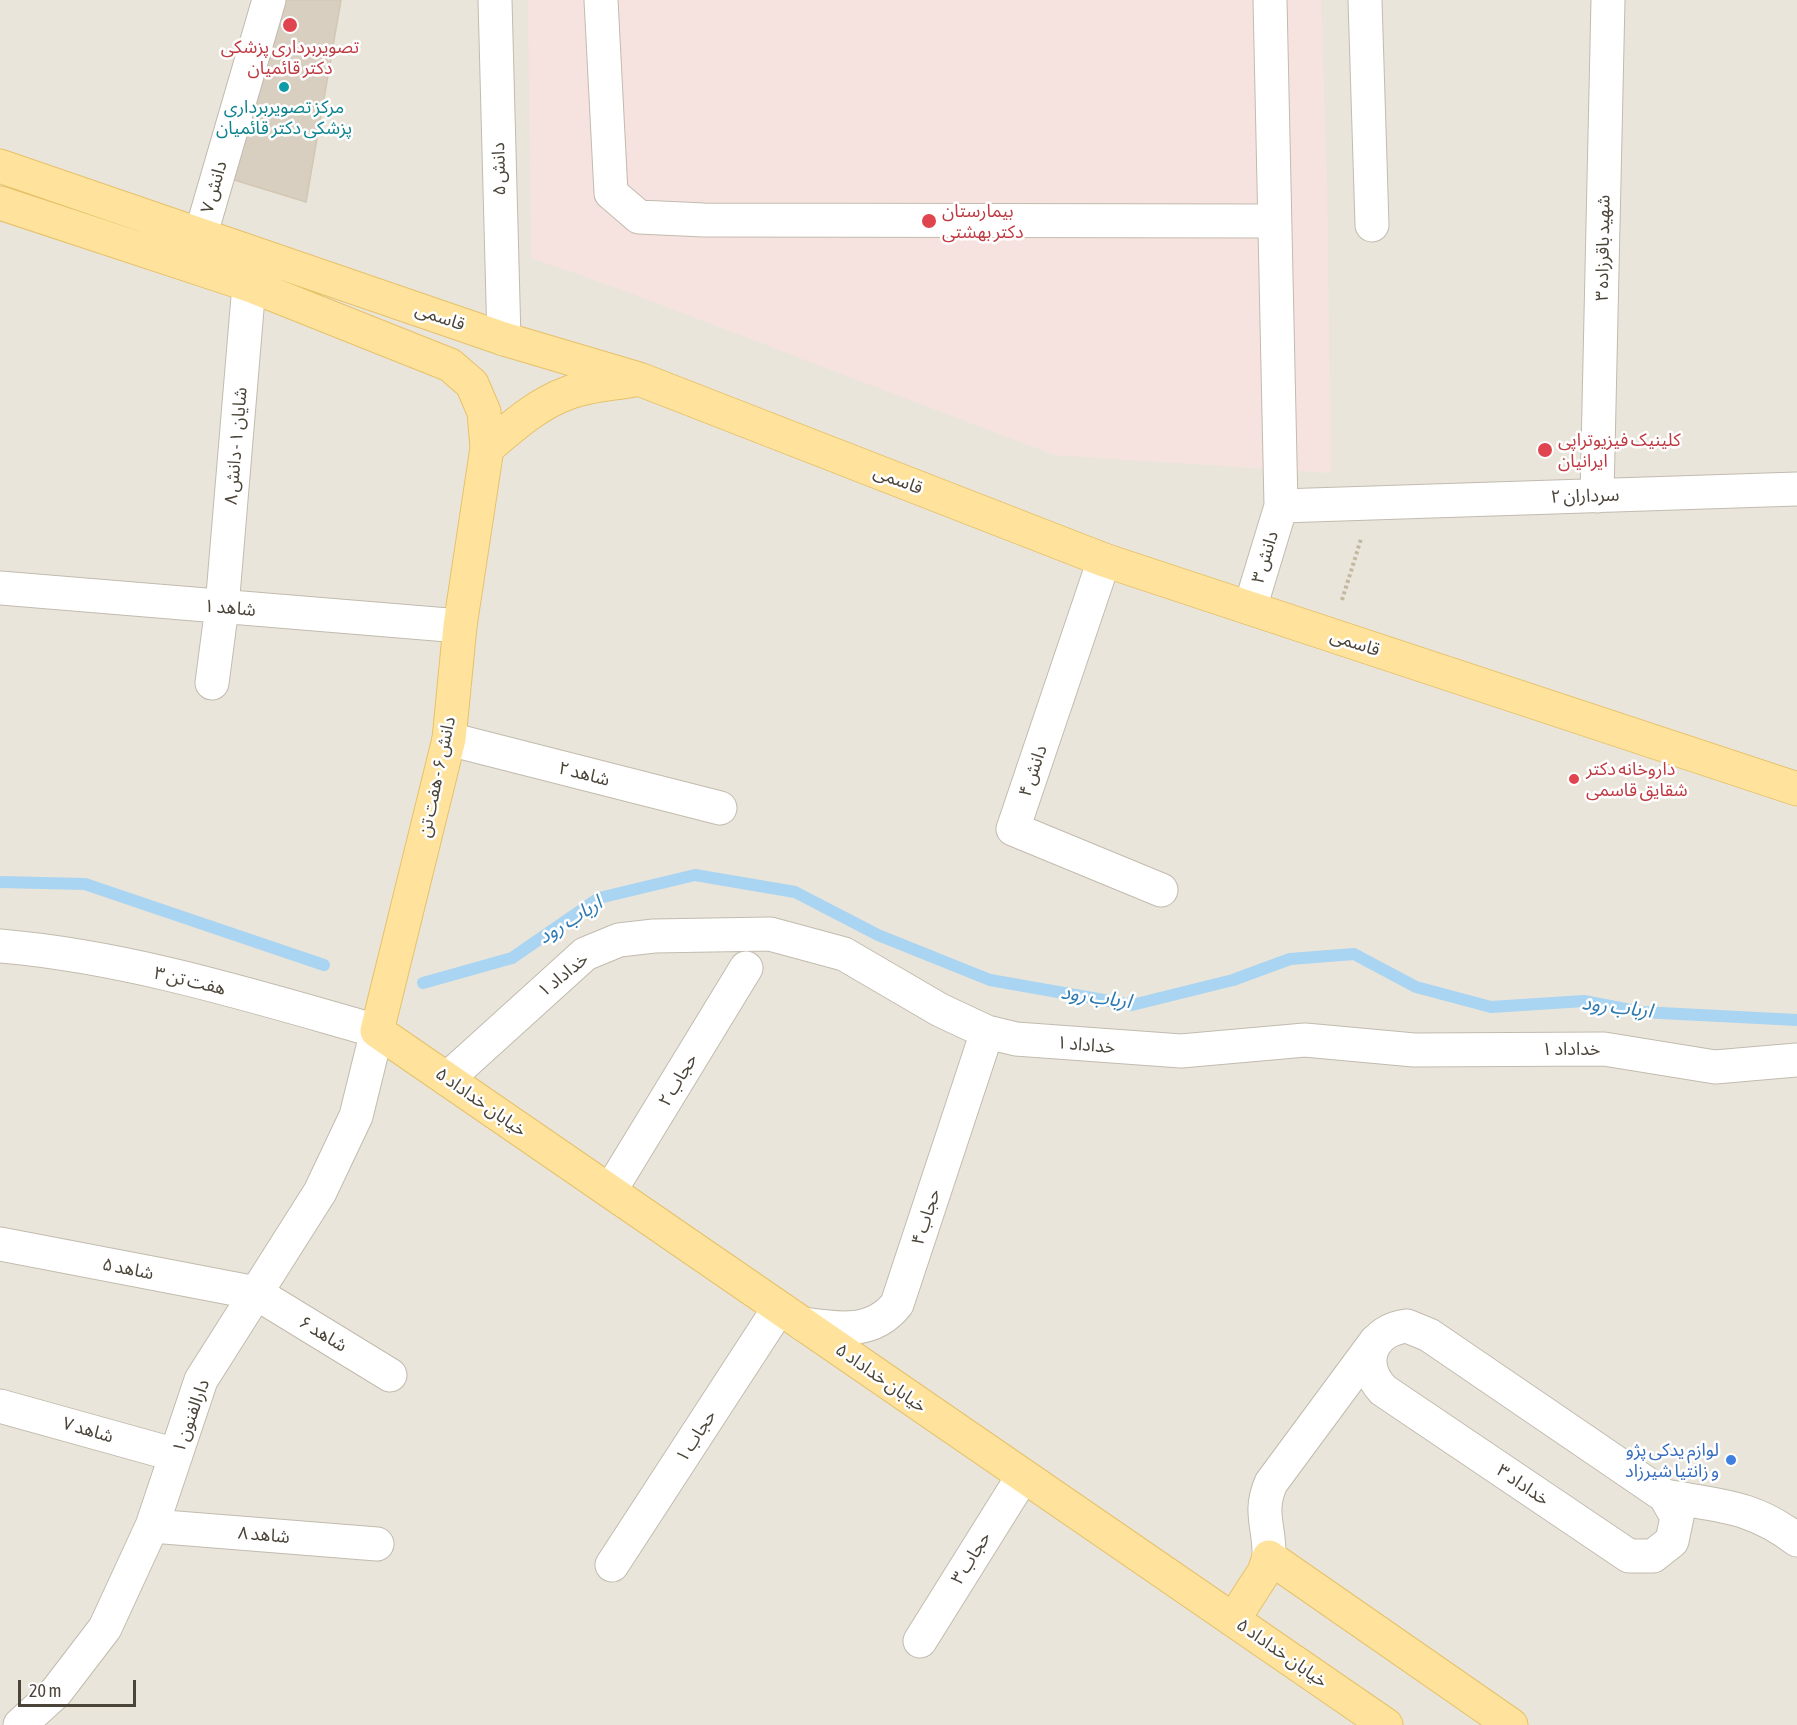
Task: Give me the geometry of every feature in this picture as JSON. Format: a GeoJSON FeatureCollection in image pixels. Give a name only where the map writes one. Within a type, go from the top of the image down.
{"type":"FeatureCollection","features":[{"type":"Feature","properties":{"kind":"main road","name":"قاسمی"},"geometry":{"type":"LineString","coordinates":[[0,166],[200,237],[504,339],[639,379],[1104,560],[1797,789]]}},
{"type":"Feature","properties":{"kind":"main road"},"geometry":{"type":"LineString","coordinates":[[0,203],[249,285]]}},
{"type":"Feature","properties":{"kind":"main road","name":"دانش ۶ - هفت تن"},"geometry":{"type":"LineString","coordinates":[[249,285],[450,365],[472,384],[484,411],[486,448],[460,626],[449,739],[377,1031]]}},
{"type":"Feature","properties":{"kind":"main road"},"geometry":{"type":"LineString","coordinates":[[486,448],[519,420],[548,402],[570,392],[639,379]]}},
{"type":"Feature","properties":{"kind":"main road","name":"خیابان خداداد ۵"},"geometry":{"type":"LineString","coordinates":[[377,1031],[1386,1725]]}},
{"type":"Feature","properties":{"kind":"main road"},"geometry":{"type":"LineString","coordinates":[[1233,1620],[1263,1572],[1269,1557],[1511,1725]]}},
{"type":"Feature","properties":{"kind":"street","name":"دانش ۷"},"geometry":{"type":"LineString","coordinates":[[200,237],[269,0]]}},
{"type":"Feature","properties":{"kind":"street","name":"دانش ۵"},"geometry":{"type":"LineString","coordinates":[[495,0],[504,339]]}},
{"type":"Feature","properties":{"kind":"street"},"geometry":{"type":"LineString","coordinates":[[601,0],[611,193],[639,217],[704,220],[1274,221]]}},
{"type":"Feature","properties":{"kind":"street","name":"دانش ۳"},"geometry":{"type":"LineString","coordinates":[[1250,608],[1281,506],[1270,0]]}},
{"type":"Feature","properties":{"kind":"street"},"geometry":{"type":"LineString","coordinates":[[1365,0],[1372,225]]}},
{"type":"Feature","properties":{"kind":"street","name":"شهید باقرزاده ۳"},"geometry":{"type":"LineString","coordinates":[[1597,496],[1608,0]]}},
{"type":"Feature","properties":{"kind":"street","name":"شایان ۱ - دانش ۸"},"geometry":{"type":"LineString","coordinates":[[212,683],[222,607],[249,285]]}},
{"type":"Feature","properties":{"kind":"street","name":"سرداران ۲"},"geometry":{"type":"LineString","coordinates":[[1281,506],[1797,489]]}},
{"type":"Feature","properties":{"kind":"street","name":"دانش ۴"},"geometry":{"type":"LineString","coordinates":[[1104,560],[1013,829],[1161,890]]}},
{"type":"Feature","properties":{"kind":"street","name":"شاهد ۱"},"geometry":{"type":"LineString","coordinates":[[0,588],[460,626]]}},
{"type":"Feature","properties":{"kind":"street","name":"شاهد ۲"},"geometry":{"type":"LineString","coordinates":[[449,739],[720,808]]}},
{"type":"Feature","properties":{"kind":"street","name":"خداداد ۱"},"geometry":{"type":"LineString","coordinates":[[447,1079],[572,963],[602,945],[636,937],[770,934],[844,954],[940,1010],[987,1032],[1016,1039],[1161,1051],[1224,1049],[1326,1040],[1414,1050],[1604,1049],[1715,1067],[1797,1060]]}},
{"type":"Feature","properties":{"kind":"street","name":"هفت تن ۳"},"geometry":{"type":"LineString","coordinates":[[0,946],[62,952],[212,985],[377,1031]]}},
{"type":"Feature","properties":{"kind":"street","name":"حجاب ۲"},"geometry":{"type":"LineString","coordinates":[[610,1191],[746,968]]}},
{"type":"Feature","properties":{"kind":"street","name":"دارالفنون ۱"},"geometry":{"type":"LineString","coordinates":[[20,1725],[56,1692],[105,1628],[152,1526],[201,1380],[320,1192],[356,1116],[377,1031]]}},
{"type":"Feature","properties":{"kind":"street","name":"حجاب ۴"},"geometry":{"type":"LineString","coordinates":[[791,1316],[840,1329],[858,1328],[888,1316],[897,1304],[987,1032]]}},
{"type":"Feature","properties":{"kind":"street","name":"شاهد ۵"},"geometry":{"type":"LineString","coordinates":[[0,1244],[256,1293]]}},
{"type":"Feature","properties":{"kind":"street","name":"شاهد ۶"},"geometry":{"type":"LineString","coordinates":[[256,1293],[390,1375]]}},
{"type":"Feature","properties":{"kind":"street","name":"حجاب ۱"},"geometry":{"type":"LineString","coordinates":[[612,1564],[791,1316]]}},
{"type":"Feature","properties":{"kind":"street"},"geometry":{"type":"LineString","coordinates":[[1269,1557],[1269,1543],[1263,1513],[1265,1498],[1271,1483],[1377,1340],[1396,1327],[1419,1329],[1665,1496],[1749,1511],[1766,1518],[1797,1540]]}},
{"type":"Feature","properties":{"kind":"street","name":"خداداد ۳"},"geometry":{"type":"LineString","coordinates":[[1377,1340],[1372,1349],[1371,1371],[1383,1390],[1619,1551],[1629,1556],[1653,1556],[1672,1541],[1677,1517],[1665,1496]]}},
{"type":"Feature","properties":{"kind":"street","name":"شاهد ۷"},"geometry":{"type":"LineString","coordinates":[[0,1406],[176,1455]]}},
{"type":"Feature","properties":{"kind":"street","name":"حجاب ۳"},"geometry":{"type":"LineString","coordinates":[[920,1641],[1023,1476]]}},
{"type":"Feature","properties":{"kind":"street","name":"شاهد ۸"},"geometry":{"type":"LineString","coordinates":[[152,1526],[377,1544]]}},
{"type":"Feature","properties":{"kind":"path"},"geometry":{"type":"LineString","coordinates":[[1331,635],[1372,503]]}},
{"type":"Feature","properties":{"kind":"shaded area"},"geometry":{"type":"Polygon","coordinates":[[[0,0],[1797,0],[1797,1725],[0,1725],[0,0]]]}},
{"type":"Feature","properties":{"kind":"shaded area","name":"بیمارستان دکتر بهشتی"},"geometry":{"type":"Polygon","coordinates":[[[528,0],[1321,0],[1327,184],[1331,473],[1054,455],[617,288],[531,258],[528,0]]]}},
{"type":"Feature","properties":{"kind":"building","name":"مرکز تصویربرداری پزشکی دکتر قائمیان"},"geometry":{"type":"Polygon","coordinates":[[[269,0],[341,0],[306,202],[218,175],[269,0]]]}},
{"type":"Feature","properties":{"kind":"waterway","name":"ارباب رود"},"geometry":{"type":"LineString","coordinates":[[423,983],[512,958],[599,898],[695,875],[795,892],[878,935],[990,980],[1132,1005],[1233,980],[1290,959],[1354,954],[1416,987],[1491,1007],[1584,1001],[1641,1012],[1797,1020]]}},
{"type":"Feature","properties":{"kind":"waterway","name":"ارباب رود"},"geometry":{"type":"LineString","coordinates":[[0,882],[85,884],[324,965]]}},
{"type":"Feature","properties":{"kind":"place","name":"تصویربرداری پزشکی دکتر قائمیان"},"geometry":{"type":"Point","coordinates":[290,25]}},
{"type":"Feature","properties":{"kind":"place","name":"مرکز تصویربرداری پزشکی دکتر قائمیان"},"geometry":{"type":"Point","coordinates":[284,87]}},
{"type":"Feature","properties":{"kind":"place","name":"بیمارستان دکتر بهشتی"},"geometry":{"type":"Point","coordinates":[929,221]}},
{"type":"Feature","properties":{"kind":"place","name":"کلینیک فیزیوتراپی ایرانیان"},"geometry":{"type":"Point","coordinates":[1545,450]}},
{"type":"Feature","properties":{"kind":"place","name":"داروخانه دکتر شقایق قاسمی"},"geometry":{"type":"Point","coordinates":[1574,779]}},
{"type":"Feature","properties":{"kind":"place","name":"لوازم یدکی پژو و زانتیا شیرزاد"},"geometry":{"type":"Point","coordinates":[1731,1460]}}]}
